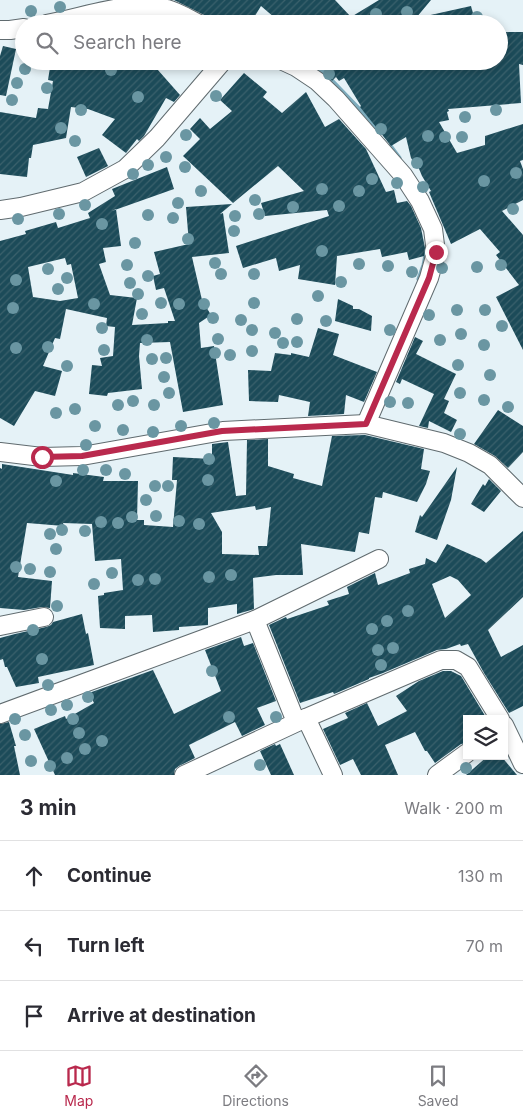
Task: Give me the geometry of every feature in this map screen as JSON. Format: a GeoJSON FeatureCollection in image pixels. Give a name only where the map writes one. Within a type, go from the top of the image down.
{"type":"FeatureCollection","features":[{"type":"Feature","properties":{"kind":"street"},"geometry":{"type":"LineString","coordinates":[[79,15],[128,4],[166,4],[184,15]]}},
{"type":"Feature","properties":{"kind":"street"},"geometry":{"type":"LineString","coordinates":[[0,30],[15,29]]}},
{"type":"Feature","properties":{"kind":"street"},"geometry":{"type":"LineString","coordinates":[[0,210],[21,208],[83,192],[125,169],[157,138],[215,70]]}},
{"type":"Feature","properties":{"kind":"street"},"geometry":{"type":"LineString","coordinates":[[300,70],[317,81],[336,99],[403,175],[420,201],[433,229],[436,252],[429,278],[366,424]]}},
{"type":"Feature","properties":{"kind":"street"},"geometry":{"type":"LineString","coordinates":[[0,452],[42,457],[82,456],[222,431],[366,424],[444,443],[469,453],[490,465],[523,498]]}},
{"type":"Feature","properties":{"kind":"street"},"geometry":{"type":"LineString","coordinates":[[0,714],[255,620],[379,559]]}},
{"type":"Feature","properties":{"kind":"street"},"geometry":{"type":"LineString","coordinates":[[0,626],[44,617]]}},
{"type":"Feature","properties":{"kind":"street"},"geometry":{"type":"LineString","coordinates":[[255,620],[301,720],[333,775]]}},
{"type":"Feature","properties":{"kind":"street"},"geometry":{"type":"LineString","coordinates":[[184,775],[301,720],[441,660],[456,660],[468,667],[498,715]]}},
{"type":"Feature","properties":{"kind":"street"},"geometry":{"type":"LineString","coordinates":[[508,733],[523,764]]}},
{"type":"Feature","properties":{"kind":"street"},"geometry":{"type":"LineString","coordinates":[[437,775],[463,756]]}},
{"type":"Feature","properties":{"kind":"building"},"geometry":{"type":"Polygon","coordinates":[[[174,0],[335,0],[349,15],[272,15],[261,6],[256,15],[204,15],[174,0]]]}},
{"type":"Feature","properties":{"kind":"building"},"geometry":{"type":"Polygon","coordinates":[[[379,0],[431,0],[418,15],[354,15],[379,0]]]}},
{"type":"Feature","properties":{"kind":"building"},"geometry":{"type":"Polygon","coordinates":[[[471,6],[474,15],[430,15],[471,6]]]}},
{"type":"Feature","properties":{"kind":"building"},"geometry":{"type":"Polygon","coordinates":[[[508,32],[523,32],[523,65],[519,64],[521,103],[448,109],[449,120],[439,122],[457,153],[485,145],[485,136],[523,124],[523,160],[520,161],[523,169],[523,200],[502,211],[523,235],[523,350],[496,297],[519,285],[496,255],[500,252],[480,229],[451,244],[429,192],[431,191],[417,164],[411,158],[406,137],[391,146],[360,107],[344,78],[339,81],[336,77],[332,81],[325,70],[508,70],[508,32]]]}},
{"type":"Feature","properties":{"kind":"building"},"geometry":{"type":"Polygon","coordinates":[[[3,46],[15,49],[6,96],[0,95],[0,56],[3,46]]]}},
{"type":"Feature","properties":{"kind":"building"},"geometry":{"type":"Polygon","coordinates":[[[50,70],[158,70],[180,95],[174,102],[166,98],[144,136],[139,141],[137,139],[126,153],[102,135],[115,119],[88,109],[71,107],[66,138],[33,145],[31,158],[29,158],[27,177],[0,174],[0,112],[36,118],[38,108],[48,109],[53,81],[48,80],[50,70]]]}},
{"type":"Feature","properties":{"kind":"building"},"geometry":{"type":"Polygon","coordinates":[[[244,73],[267,92],[263,97],[282,113],[306,92],[325,127],[339,119],[366,149],[386,192],[394,190],[397,203],[407,201],[411,206],[421,228],[425,248],[424,256],[409,260],[407,252],[382,257],[380,249],[337,256],[335,285],[298,279],[300,265],[279,271],[276,258],[243,268],[236,246],[329,216],[327,210],[265,216],[261,203],[304,191],[278,166],[233,203],[183,156],[200,139],[190,129],[200,118],[210,129],[232,111],[220,100],[244,73]]]}},
{"type":"Feature","properties":{"kind":"building"},"geometry":{"type":"Polygon","coordinates":[[[99,148],[108,166],[86,177],[77,157],[99,148]]]}},
{"type":"Feature","properties":{"kind":"building"},"geometry":{"type":"Polygon","coordinates":[[[167,167],[174,189],[116,210],[121,246],[103,248],[106,262],[99,264],[110,295],[137,298],[132,325],[175,321],[164,288],[156,290],[153,276],[160,274],[154,252],[189,244],[186,207],[232,204],[220,214],[223,213],[229,253],[192,257],[202,300],[211,315],[199,323],[201,348],[214,346],[223,405],[183,412],[170,342],[140,343],[139,356],[142,389],[108,393],[107,396],[89,394],[92,365],[102,366],[100,358],[113,356],[115,327],[106,326],[107,318],[66,309],[60,339],[55,338],[43,366],[62,371],[55,396],[35,391],[14,426],[0,418],[0,241],[26,234],[25,231],[56,222],[58,228],[90,218],[88,213],[115,196],[112,189],[167,167]],[[65,258],[28,267],[33,297],[60,301],[78,298],[71,264],[67,265],[65,258]]]}},
{"type":"Feature","properties":{"kind":"building"},"geometry":{"type":"Polygon","coordinates":[[[338,299],[353,306],[353,309],[359,309],[372,316],[371,331],[335,321],[338,299]]]}},
{"type":"Feature","properties":{"kind":"building"},"geometry":{"type":"Polygon","coordinates":[[[318,328],[339,334],[333,355],[377,372],[364,402],[346,395],[344,414],[308,416],[310,402],[279,395],[278,402],[249,401],[248,370],[271,371],[275,353],[291,355],[291,353],[309,357],[318,328]]]}},
{"type":"Feature","properties":{"kind":"building"},"geometry":{"type":"Polygon","coordinates":[[[415,337],[423,341],[416,354],[456,374],[444,399],[449,401],[444,413],[457,420],[451,432],[429,421],[428,428],[419,426],[434,394],[402,379],[400,384],[396,382],[415,337]]]}},
{"type":"Feature","properties":{"kind":"building"},"geometry":{"type":"Polygon","coordinates":[[[498,410],[523,426],[523,452],[508,468],[495,456],[474,444],[498,410]]]}},
{"type":"Feature","properties":{"kind":"building"},"geometry":{"type":"Polygon","coordinates":[[[365,435],[424,449],[421,469],[430,471],[426,484],[417,502],[383,492],[382,498],[375,497],[369,534],[359,532],[355,552],[301,544],[303,575],[276,575],[253,578],[254,609],[237,614],[237,604],[208,608],[208,625],[179,627],[179,630],[153,632],[152,615],[125,616],[125,629],[100,628],[98,596],[104,595],[104,593],[123,590],[121,559],[95,561],[92,524],[63,523],[64,526],[27,523],[18,577],[52,581],[50,608],[42,607],[24,610],[0,608],[0,468],[2,469],[2,464],[73,475],[73,473],[104,477],[103,481],[138,481],[137,520],[144,520],[144,525],[173,527],[177,480],[172,480],[173,457],[212,459],[212,444],[228,442],[236,496],[246,495],[247,440],[268,439],[268,466],[294,474],[293,478],[322,486],[332,436],[365,435]],[[255,506],[211,513],[222,532],[222,554],[259,555],[258,546],[267,546],[271,507],[256,510],[255,506]]]}},
{"type":"Feature","properties":{"kind":"building"},"geometry":{"type":"Polygon","coordinates":[[[457,467],[451,500],[437,540],[415,532],[420,515],[422,517],[457,467]]]}},
{"type":"Feature","properties":{"kind":"building"},"geometry":{"type":"Polygon","coordinates":[[[489,479],[501,491],[484,512],[471,504],[483,484],[485,486],[489,479]]]}},
{"type":"Feature","properties":{"kind":"building"},"geometry":{"type":"Polygon","coordinates":[[[523,531],[523,597],[488,630],[501,657],[523,645],[523,706],[509,713],[468,644],[461,646],[460,644],[437,650],[334,694],[333,692],[300,703],[269,625],[286,617],[287,619],[329,605],[327,601],[349,594],[347,587],[375,573],[378,585],[410,573],[409,569],[425,564],[426,558],[436,563],[447,544],[486,563],[523,531]],[[450,576],[432,584],[445,618],[471,595],[458,580],[450,576]]]}},
{"type":"Feature","properties":{"kind":"building"},"geometry":{"type":"Polygon","coordinates":[[[82,614],[94,665],[38,677],[39,683],[16,687],[7,667],[5,667],[3,659],[0,660],[0,638],[46,627],[53,622],[82,614]]]}},
{"type":"Feature","properties":{"kind":"building"},"geometry":{"type":"Polygon","coordinates":[[[241,637],[244,646],[253,643],[276,701],[257,708],[265,725],[242,736],[235,722],[189,745],[195,758],[175,769],[174,775],[55,775],[34,729],[65,716],[66,719],[94,703],[89,693],[153,670],[174,714],[221,691],[205,650],[241,637]]]}},
{"type":"Feature","properties":{"kind":"building"},"geometry":{"type":"Polygon","coordinates":[[[443,671],[451,671],[461,676],[485,715],[463,715],[463,744],[435,763],[427,751],[425,751],[415,732],[385,745],[398,775],[361,775],[353,759],[340,765],[323,729],[348,718],[345,713],[367,703],[378,726],[407,711],[396,696],[419,681],[443,671]]]}},
{"type":"Feature","properties":{"kind":"building"},"geometry":{"type":"Polygon","coordinates":[[[9,722],[16,746],[14,746],[20,775],[0,775],[0,724],[9,722]]]}},
{"type":"Feature","properties":{"kind":"building"},"geometry":{"type":"Polygon","coordinates":[[[275,744],[276,746],[280,744],[294,775],[271,775],[260,751],[275,744]]]}},
{"type":"Feature","properties":{"kind":"building"},"geometry":{"type":"Polygon","coordinates":[[[483,760],[504,760],[517,775],[466,775],[483,760]]]}},
{"type":"Feature","properties":{"kind":"waterway"},"geometry":{"type":"LineString","coordinates":[[321,70],[379,130]]}},
{"type":"Feature","properties":{"kind":"waterway"},"geometry":{"type":"LineString","coordinates":[[390,146],[399,158]]}},
{"type":"Feature","properties":{"kind":"waterway"},"geometry":{"type":"LineString","coordinates":[[419,279],[428,246]]}},
{"type":"Feature","properties":{"kind":"route"},"geometry":{"type":"LineString","coordinates":[[42,457],[82,456],[222,431],[366,424],[429,278],[436,252]]}}]}
